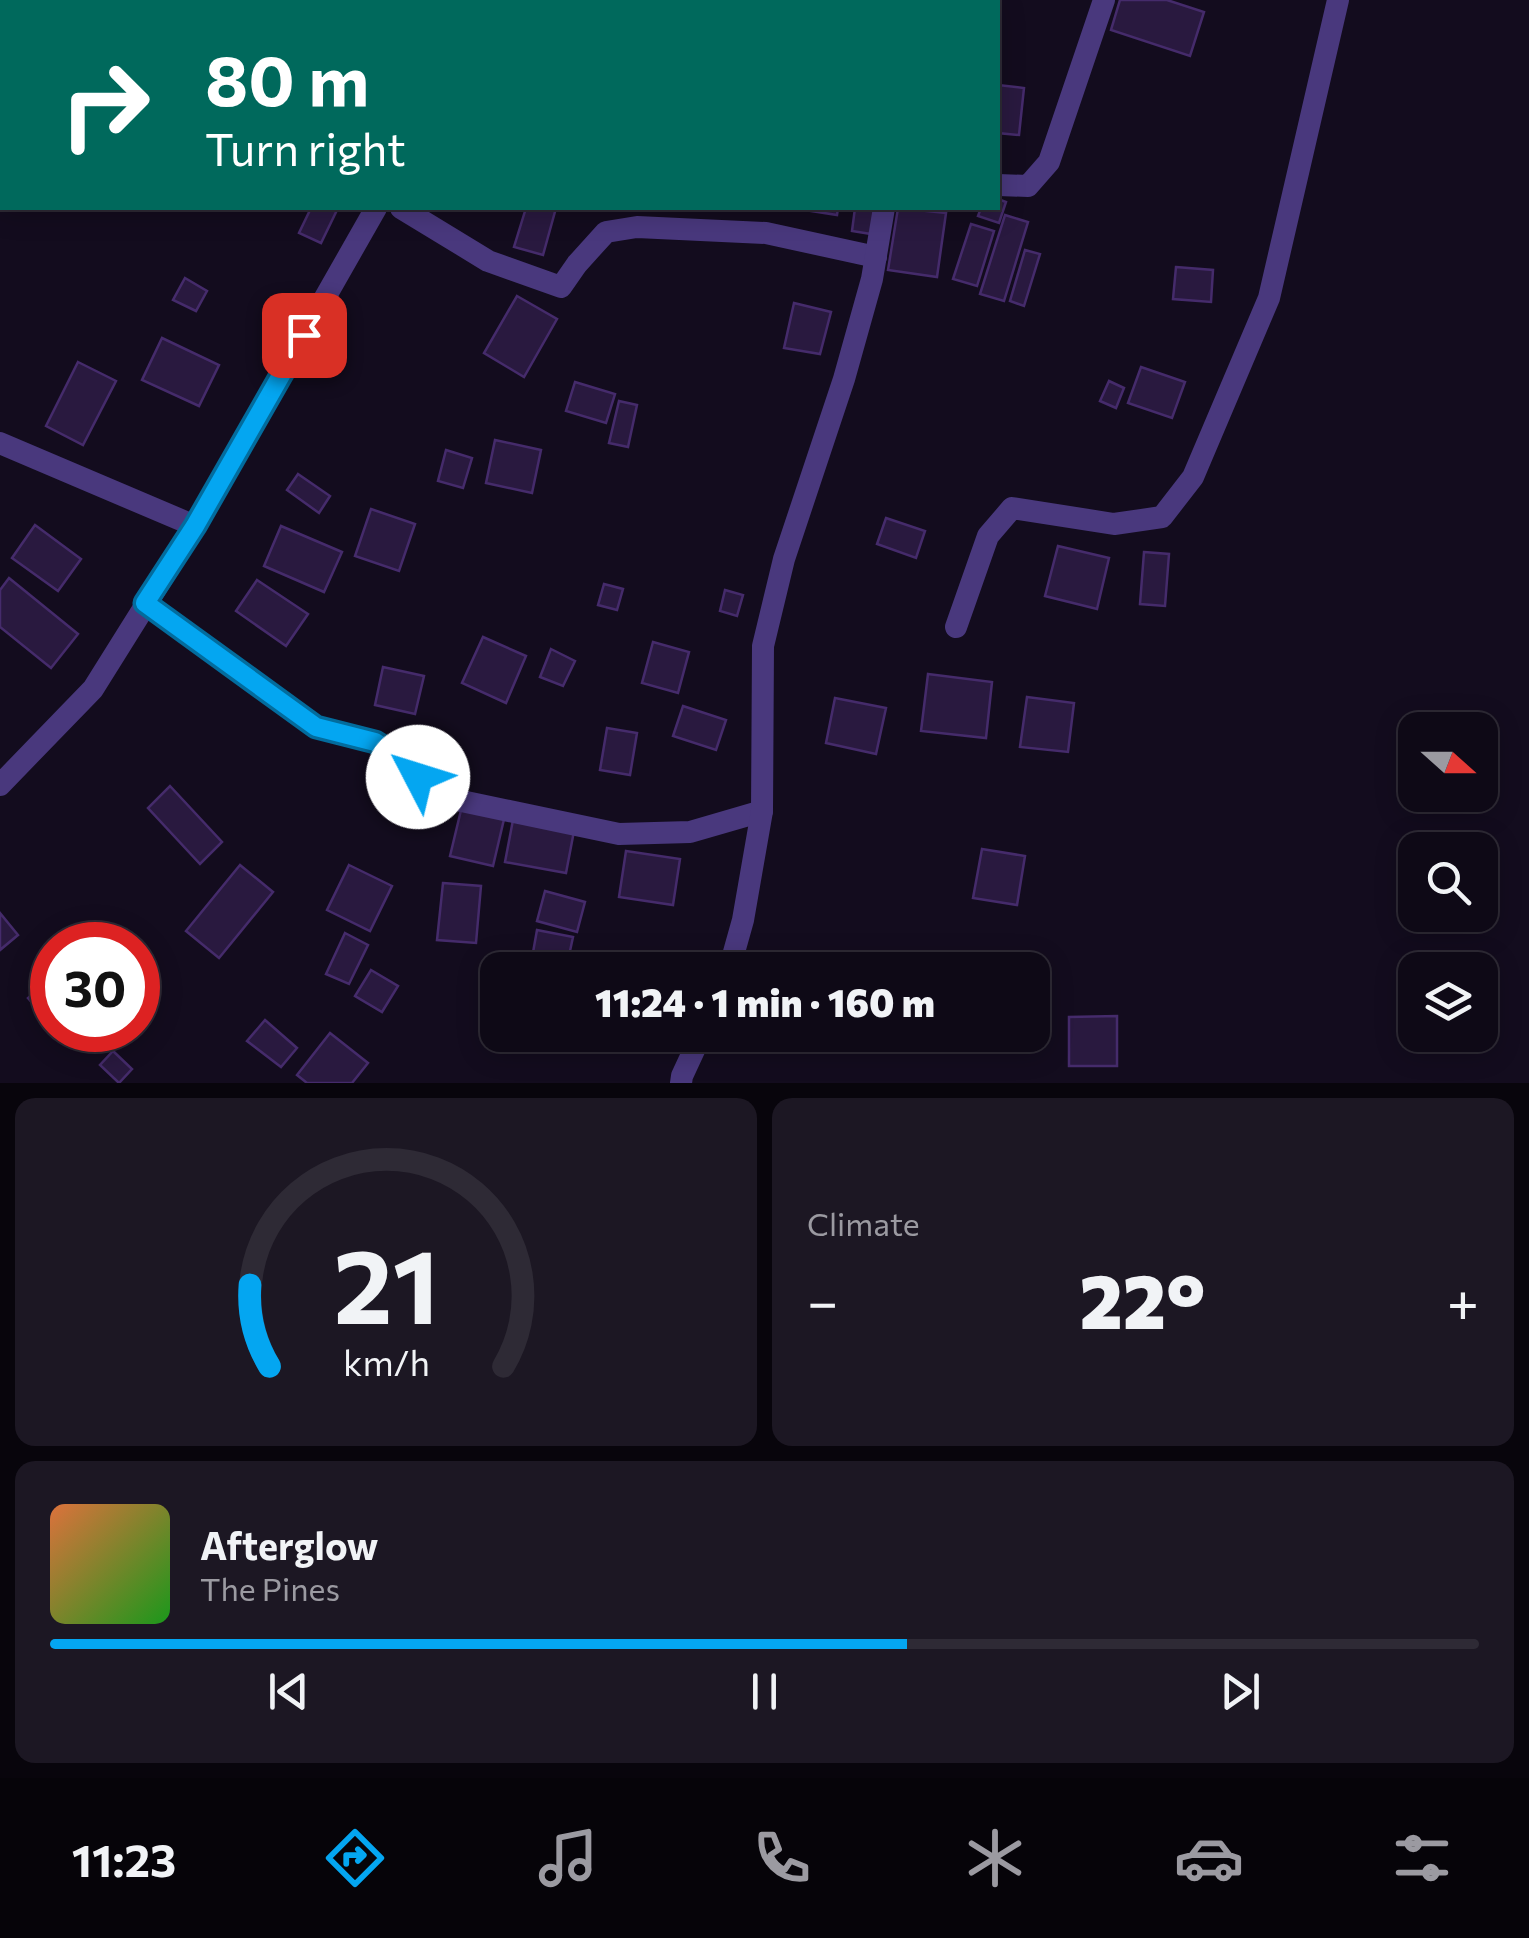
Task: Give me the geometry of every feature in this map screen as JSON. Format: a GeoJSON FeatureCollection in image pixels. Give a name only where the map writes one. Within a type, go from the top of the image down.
{"type":"FeatureCollection","features":[{"type":"Feature","properties":{"kind":"street"},"geometry":{"type":"LineString","coordinates":[[1000,185],[1028,186],[1050,162],[1104,0]]}},
{"type":"Feature","properties":{"kind":"street"},"geometry":{"type":"LineString","coordinates":[[956,628],[988,536],[1012,508],[1114,524],[1162,517],[1193,477],[1269,298],[1338,0]]}},
{"type":"Feature","properties":{"kind":"street"},"geometry":{"type":"LineString","coordinates":[[0,785],[93,689],[195,526],[375,210]]}},
{"type":"Feature","properties":{"kind":"street"},"geometry":{"type":"LineString","coordinates":[[404,210],[488,262],[561,287],[606,232],[637,226],[766,233],[876,257]]}},
{"type":"Feature","properties":{"kind":"street"},"geometry":{"type":"LineString","coordinates":[[734,952],[762,811],[762,646],[784,559],[844,379],[872,278],[884,210]]}},
{"type":"Feature","properties":{"kind":"street"},"geometry":{"type":"LineString","coordinates":[[0,442],[195,526]]}},
{"type":"Feature","properties":{"kind":"street"},"geometry":{"type":"LineString","coordinates":[[145,603],[316,727],[375,742],[396,755],[431,790],[452,799],[619,834],[690,832],[762,811]]}},
{"type":"Feature","properties":{"kind":"street"},"geometry":{"type":"LineString","coordinates":[[681,1083],[694,1052]]}},
{"type":"Feature","properties":{"kind":"building"},"geometry":{"type":"Polygon","coordinates":[[[1120,0],[1167,0],[1204,12],[1190,56],[1111,30],[1120,0]]]}},
{"type":"Feature","properties":{"kind":"building"},"geometry":{"type":"Polygon","coordinates":[[[1000,85],[1024,88],[1019,135],[1000,133],[1000,85]]]}},
{"type":"Feature","properties":{"kind":"building"},"geometry":{"type":"Polygon","coordinates":[[[1000,200],[1006,202],[999,223],[978,216],[980,210],[1000,210],[1000,200]]]}},
{"type":"Feature","properties":{"kind":"building"},"geometry":{"type":"Polygon","coordinates":[[[310,210],[337,210],[321,243],[299,233],[310,210]]]}},
{"type":"Feature","properties":{"kind":"building"},"geometry":{"type":"Polygon","coordinates":[[[525,210],[555,210],[543,255],[514,247],[525,210]]]}},
{"type":"Feature","properties":{"kind":"building"},"geometry":{"type":"Polygon","coordinates":[[[805,210],[838,210],[837,215],[805,210]]]}},
{"type":"Feature","properties":{"kind":"building"},"geometry":{"type":"Polygon","coordinates":[[[855,210],[875,210],[871,234],[852,231],[855,210]]]}},
{"type":"Feature","properties":{"kind":"building"},"geometry":{"type":"Polygon","coordinates":[[[898,210],[946,213],[937,277],[888,270],[898,210]]]}},
{"type":"Feature","properties":{"kind":"building"},"geometry":{"type":"Polygon","coordinates":[[[1005,215],[1028,222],[1004,301],[980,294],[1005,215]]]}},
{"type":"Feature","properties":{"kind":"building"},"geometry":{"type":"Polygon","coordinates":[[[971,224],[994,231],[977,286],[953,279],[971,224]]]}},
{"type":"Feature","properties":{"kind":"building"},"geometry":{"type":"Polygon","coordinates":[[[1025,250],[1040,254],[1024,306],[1010,301],[1025,250]]]}},
{"type":"Feature","properties":{"kind":"building"},"geometry":{"type":"Polygon","coordinates":[[[1176,267],[1213,270],[1211,302],[1173,299],[1176,267]]]}},
{"type":"Feature","properties":{"kind":"building"},"geometry":{"type":"Polygon","coordinates":[[[185,278],[207,291],[196,311],[173,300],[185,278]]]}},
{"type":"Feature","properties":{"kind":"building"},"geometry":{"type":"Polygon","coordinates":[[[517,296],[557,319],[524,377],[484,353],[517,296]]]}},
{"type":"Feature","properties":{"kind":"building"},"geometry":{"type":"Polygon","coordinates":[[[794,303],[831,312],[820,354],[784,348],[794,303]]]}},
{"type":"Feature","properties":{"kind":"building"},"geometry":{"type":"Polygon","coordinates":[[[162,338],[219,365],[199,406],[142,380],[162,338]]]}},
{"type":"Feature","properties":{"kind":"building"},"geometry":{"type":"Polygon","coordinates":[[[78,362],[116,381],[83,445],[46,426],[78,362]]]}},
{"type":"Feature","properties":{"kind":"building"},"geometry":{"type":"Polygon","coordinates":[[[1141,367],[1185,382],[1172,418],[1128,403],[1141,367]]]}},
{"type":"Feature","properties":{"kind":"building"},"geometry":{"type":"Polygon","coordinates":[[[1109,381],[1124,388],[1116,408],[1100,401],[1109,381]]]}},
{"type":"Feature","properties":{"kind":"building"},"geometry":{"type":"Polygon","coordinates":[[[575,382],[615,394],[606,423],[566,411],[575,382]]]}},
{"type":"Feature","properties":{"kind":"building"},"geometry":{"type":"Polygon","coordinates":[[[619,401],[637,405],[628,447],[609,443],[619,401]]]}},
{"type":"Feature","properties":{"kind":"building"},"geometry":{"type":"Polygon","coordinates":[[[495,440],[541,450],[532,493],[486,483],[495,440]]]}},
{"type":"Feature","properties":{"kind":"building"},"geometry":{"type":"Polygon","coordinates":[[[446,450],[472,458],[463,488],[438,481],[446,450]]]}},
{"type":"Feature","properties":{"kind":"building"},"geometry":{"type":"Polygon","coordinates":[[[298,474],[330,496],[319,513],[287,490],[298,474]]]}},
{"type":"Feature","properties":{"kind":"building"},"geometry":{"type":"Polygon","coordinates":[[[371,509],[415,524],[399,571],[355,556],[371,509]]]}},
{"type":"Feature","properties":{"kind":"building"},"geometry":{"type":"Polygon","coordinates":[[[886,518],[925,531],[916,558],[877,544],[886,518]]]}},
{"type":"Feature","properties":{"kind":"building"},"geometry":{"type":"Polygon","coordinates":[[[35,525],[81,559],[58,591],[12,558],[35,525]]]}},
{"type":"Feature","properties":{"kind":"building"},"geometry":{"type":"Polygon","coordinates":[[[281,526],[342,552],[324,592],[264,566],[281,526]]]}},
{"type":"Feature","properties":{"kind":"building"},"geometry":{"type":"Polygon","coordinates":[[[1058,546],[1109,558],[1097,609],[1045,596],[1058,546]]]}},
{"type":"Feature","properties":{"kind":"building"},"geometry":{"type":"Polygon","coordinates":[[[1144,552],[1169,554],[1165,606],[1140,604],[1144,552]]]}},
{"type":"Feature","properties":{"kind":"building"},"geometry":{"type":"Polygon","coordinates":[[[9,578],[78,634],[51,668],[0,627],[0,590],[9,578]]]}},
{"type":"Feature","properties":{"kind":"building"},"geometry":{"type":"Polygon","coordinates":[[[257,580],[308,614],[286,646],[236,611],[257,580]]]}},
{"type":"Feature","properties":{"kind":"building"},"geometry":{"type":"Polygon","coordinates":[[[604,584],[623,589],[617,610],[598,605],[604,584]]]}},
{"type":"Feature","properties":{"kind":"building"},"geometry":{"type":"Polygon","coordinates":[[[725,590],[743,595],[737,616],[720,611],[725,590]]]}},
{"type":"Feature","properties":{"kind":"building"},"geometry":{"type":"Polygon","coordinates":[[[483,637],[526,656],[506,703],[462,683],[483,637]]]}},
{"type":"Feature","properties":{"kind":"building"},"geometry":{"type":"Polygon","coordinates":[[[653,642],[689,652],[678,693],[642,683],[653,642]]]}},
{"type":"Feature","properties":{"kind":"building"},"geometry":{"type":"Polygon","coordinates":[[[551,649],[575,661],[563,686],[540,677],[551,649]]]}},
{"type":"Feature","properties":{"kind":"building"},"geometry":{"type":"Polygon","coordinates":[[[383,667],[424,676],[415,714],[375,705],[383,667]]]}},
{"type":"Feature","properties":{"kind":"building"},"geometry":{"type":"Polygon","coordinates":[[[928,674],[992,682],[986,738],[921,731],[928,674]]]}},
{"type":"Feature","properties":{"kind":"building"},"geometry":{"type":"Polygon","coordinates":[[[1027,697],[1074,703],[1068,752],[1020,747],[1027,697]]]}},
{"type":"Feature","properties":{"kind":"building"},"geometry":{"type":"Polygon","coordinates":[[[835,698],[886,708],[876,754],[826,743],[835,698]]]}},
{"type":"Feature","properties":{"kind":"building"},"geometry":{"type":"Polygon","coordinates":[[[683,706],[726,720],[716,750],[673,736],[683,706]]]}},
{"type":"Feature","properties":{"kind":"building"},"geometry":{"type":"Polygon","coordinates":[[[607,728],[637,733],[630,775],[600,770],[607,728]]]}},
{"type":"Feature","properties":{"kind":"building"},"geometry":{"type":"Polygon","coordinates":[[[170,786],[222,842],[200,864],[148,808],[170,786]]]}},
{"type":"Feature","properties":{"kind":"building"},"geometry":{"type":"Polygon","coordinates":[[[462,806],[505,815],[493,866],[450,856],[462,806]]]}},
{"type":"Feature","properties":{"kind":"building"},"geometry":{"type":"Polygon","coordinates":[[[513,820],[574,831],[566,873],[505,862],[513,820]]]}},
{"type":"Feature","properties":{"kind":"building"},"geometry":{"type":"Polygon","coordinates":[[[982,849],[1025,856],[1017,905],[973,898],[982,849]]]}},
{"type":"Feature","properties":{"kind":"building"},"geometry":{"type":"Polygon","coordinates":[[[626,851],[680,859],[673,905],[619,897],[626,851]]]}},
{"type":"Feature","properties":{"kind":"building"},"geometry":{"type":"Polygon","coordinates":[[[240,865],[273,892],[219,958],[186,931],[240,865]]]}},
{"type":"Feature","properties":{"kind":"building"},"geometry":{"type":"Polygon","coordinates":[[[349,865],[392,886],[370,931],[327,910],[349,865]]]}},
{"type":"Feature","properties":{"kind":"building"},"geometry":{"type":"Polygon","coordinates":[[[443,883],[481,886],[476,943],[437,940],[443,883]]]}},
{"type":"Feature","properties":{"kind":"building"},"geometry":{"type":"Polygon","coordinates":[[[545,891],[585,902],[577,932],[537,921],[545,891]]]}},
{"type":"Feature","properties":{"kind":"building"},"geometry":{"type":"Polygon","coordinates":[[[0,913],[18,935],[0,950],[0,913]]]}},
{"type":"Feature","properties":{"kind":"building"},"geometry":{"type":"Polygon","coordinates":[[[537,930],[573,937],[570,952],[533,952],[537,930]]]}},
{"type":"Feature","properties":{"kind":"building"},"geometry":{"type":"Polygon","coordinates":[[[345,933],[368,945],[349,984],[326,974],[345,933]]]}},
{"type":"Feature","properties":{"kind":"building"},"geometry":{"type":"Polygon","coordinates":[[[371,970],[398,986],[382,1012],[355,996],[371,970]]]}},
{"type":"Feature","properties":{"kind":"building"},"geometry":{"type":"Polygon","coordinates":[[[1117,1016],[1117,1066],[1069,1066],[1069,1017],[1117,1016]]]}},
{"type":"Feature","properties":{"kind":"building"},"geometry":{"type":"Polygon","coordinates":[[[265,1020],[297,1048],[281,1067],[247,1041],[265,1020]]]}},
{"type":"Feature","properties":{"kind":"building"},"geometry":{"type":"Polygon","coordinates":[[[330,1033],[368,1063],[352,1083],[307,1083],[297,1075],[330,1033]]]}},
{"type":"Feature","properties":{"kind":"building"},"geometry":{"type":"Polygon","coordinates":[[[114,1052],[132,1069],[119,1083],[100,1065],[114,1052]]]}},
{"type":"Feature","properties":{"kind":"route"},"geometry":{"type":"LineString","coordinates":[[304,335],[195,526],[145,603],[316,727],[375,742],[396,755],[418,777]]}}]}
